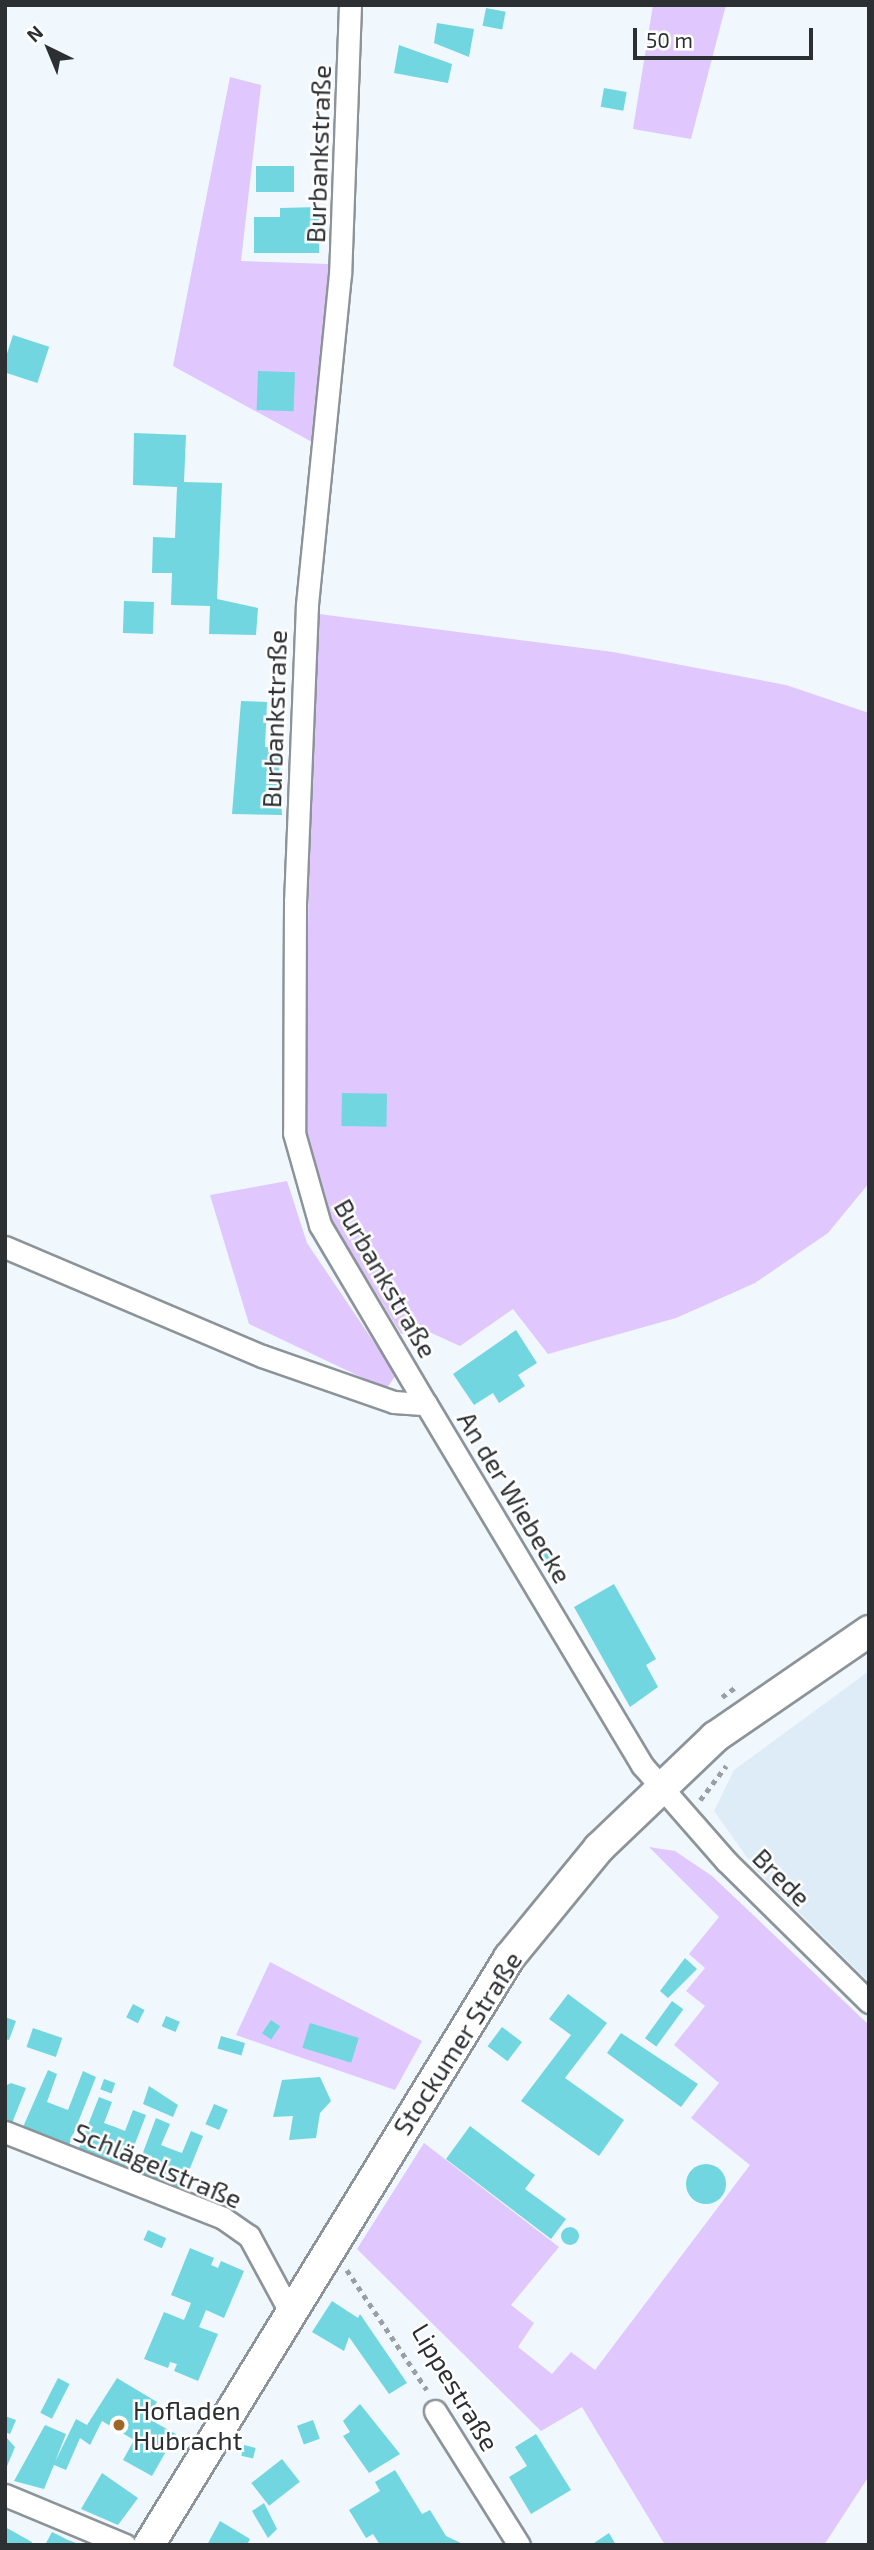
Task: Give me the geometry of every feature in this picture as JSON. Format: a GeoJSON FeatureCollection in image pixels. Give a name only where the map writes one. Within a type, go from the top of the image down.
{"type":"FeatureCollection","features":[{"type":"Feature","properties":{"kind":"main road","name":"Stockumer Straße"},"geometry":{"type":"LineString","coordinates":[[149,2545],[289,2309],[509,1958],[599,1848],[659,1787],[715,1737],[869,1631]]}},
{"type":"Feature","properties":{"kind":"street","name":"Burbankstraße"},"geometry":{"type":"LineString","coordinates":[[350,5],[340,274],[307,619],[294,1133],[320,1225],[426,1404]]}},
{"type":"Feature","properties":{"kind":"street","name":"An der Wiebecke"},"geometry":{"type":"LineString","coordinates":[[5,1247],[262,1356],[394,1402],[426,1404],[659,1787]]}},
{"type":"Feature","properties":{"kind":"street","name":"Brede"},"geometry":{"type":"LineString","coordinates":[[659,1787],[869,2002]]}},
{"type":"Feature","properties":{"kind":"street","name":"Schlägelstraße"},"geometry":{"type":"LineString","coordinates":[[5,2132],[223,2218],[249,2236],[289,2309]]}},
{"type":"Feature","properties":{"kind":"street","name":"Lippestraße"},"geometry":{"type":"LineString","coordinates":[[435,2411],[519,2545]]}},
{"type":"Feature","properties":{"kind":"street"},"geometry":{"type":"LineString","coordinates":[[5,2495],[125,2545]]}},
{"type":"Feature","properties":{"kind":"path","name":"Lippestraße"},"geometry":{"type":"LineString","coordinates":[[341,2260],[423,2379],[435,2411]]}},
{"type":"Feature","properties":{"kind":"shaded area"},"geometry":{"type":"Polygon","coordinates":[[[653,5],[726,5],[691,139],[633,129],[653,5]]]}},
{"type":"Feature","properties":{"kind":"shaded area"},"geometry":{"type":"Polygon","coordinates":[[[230,77],[261,85],[241,261],[329,264],[312,442],[173,366],[230,77]]]}},
{"type":"Feature","properties":{"kind":"shaded area"},"geometry":{"type":"Polygon","coordinates":[[[319,614],[613,652],[786,685],[869,713],[869,1183],[828,1233],[755,1283],[676,1318],[548,1354],[513,1309],[460,1346],[427,1331],[401,1334],[329,1216],[306,1143],[309,835],[319,614]]]}},
{"type":"Feature","properties":{"kind":"shaded area"},"geometry":{"type":"Polygon","coordinates":[[[287,1181],[307,1243],[396,1375],[386,1389],[249,1324],[210,1195],[287,1181]]]}},
{"type":"Feature","properties":{"kind":"shaded area"},"geometry":{"type":"Polygon","coordinates":[[[869,1671],[869,1982],[756,1870],[714,1811],[734,1770],[869,1671]]]}},
{"type":"Feature","properties":{"kind":"shaded area"},"geometry":{"type":"Polygon","coordinates":[[[649,1847],[675,1851],[712,1876],[869,2025],[869,2476],[824,2545],[665,2545],[582,2407],[541,2431],[357,2249],[424,2143],[559,2247],[511,2305],[534,2323],[518,2347],[552,2374],[571,2352],[595,2370],[750,2165],[691,2118],[719,2083],[674,2045],[705,2006],[686,1991],[705,1968],[689,1954],[719,1917],[649,1847]]]}},
{"type":"Feature","properties":{"kind":"shaded area"},"geometry":{"type":"Polygon","coordinates":[[[270,1962],[422,2041],[395,2090],[236,2035],[270,1962]]]}},
{"type":"Feature","properties":{"kind":"building"},"geometry":{"type":"Polygon","coordinates":[[[486,8],[506,12],[502,29],[483,26],[486,8]]]}},
{"type":"Feature","properties":{"kind":"building"},"geometry":{"type":"Polygon","coordinates":[[[437,23],[474,29],[469,57],[434,43],[437,23]]]}},
{"type":"Feature","properties":{"kind":"building"},"geometry":{"type":"Polygon","coordinates":[[[399,45],[452,64],[448,83],[394,73],[399,45]]]}},
{"type":"Feature","properties":{"kind":"building"},"geometry":{"type":"Polygon","coordinates":[[[604,88],[627,92],[623,111],[601,107],[604,88]]]}},
{"type":"Feature","properties":{"kind":"building"},"geometry":{"type":"Polygon","coordinates":[[[256,166],[294,166],[294,192],[256,192],[256,166]]]}},
{"type":"Feature","properties":{"kind":"building"},"geometry":{"type":"Polygon","coordinates":[[[319,207],[319,253],[254,253],[254,217],[280,217],[280,208],[319,207]]]}},
{"type":"Feature","properties":{"kind":"building"},"geometry":{"type":"Polygon","coordinates":[[[13,335],[49,347],[37,383],[5,372],[5,360],[13,335]]]}},
{"type":"Feature","properties":{"kind":"building"},"geometry":{"type":"Polygon","coordinates":[[[258,371],[295,372],[294,411],[257,410],[258,371]]]}},
{"type":"Feature","properties":{"kind":"building"},"geometry":{"type":"Polygon","coordinates":[[[134,433],[186,435],[184,482],[222,483],[217,599],[258,608],[256,635],[209,634],[210,606],[171,605],[172,573],[152,573],[153,537],[175,538],[177,487],[133,485],[134,433]]]}},
{"type":"Feature","properties":{"kind":"building"},"geometry":{"type":"Polygon","coordinates":[[[124,601],[154,602],[153,634],[123,633],[124,601]]]}},
{"type":"Feature","properties":{"kind":"building"},"geometry":{"type":"Polygon","coordinates":[[[241,701],[267,702],[265,747],[278,747],[282,815],[232,814],[241,701]]]}},
{"type":"Feature","properties":{"kind":"building"},"geometry":{"type":"Polygon","coordinates":[[[342,1093],[387,1094],[386,1127],[341,1126],[342,1093]]]}},
{"type":"Feature","properties":{"kind":"building"},"geometry":{"type":"Polygon","coordinates":[[[516,1330],[537,1363],[518,1375],[525,1386],[499,1403],[493,1393],[474,1405],[453,1374],[516,1330]]]}},
{"type":"Feature","properties":{"kind":"building"},"geometry":{"type":"Polygon","coordinates":[[[550,1548],[562,1568],[552,1574],[540,1554],[550,1548]]]}},
{"type":"Feature","properties":{"kind":"building"},"geometry":{"type":"Polygon","coordinates":[[[614,1584],[656,1659],[646,1665],[658,1687],[630,1707],[574,1607],[614,1584]]]}},
{"type":"Feature","properties":{"kind":"building"},"geometry":{"type":"Polygon","coordinates":[[[685,1958],[697,1969],[668,1998],[660,1991],[685,1958]]]}},
{"type":"Feature","properties":{"kind":"building"},"geometry":{"type":"Polygon","coordinates":[[[568,1994],[607,2023],[565,2078],[624,2120],[599,2156],[521,2101],[571,2035],[549,2019],[568,1994]]]}},
{"type":"Feature","properties":{"kind":"building"},"geometry":{"type":"Polygon","coordinates":[[[672,2001],[683,2009],[656,2046],[645,2038],[672,2001]]]}},
{"type":"Feature","properties":{"kind":"building"},"geometry":{"type":"Polygon","coordinates":[[[133,2004],[145,2010],[138,2023],[126,2017],[133,2004]]]}},
{"type":"Feature","properties":{"kind":"building"},"geometry":{"type":"Polygon","coordinates":[[[166,2016],[180,2022],[176,2032],[162,2026],[166,2016]]]}},
{"type":"Feature","properties":{"kind":"building"},"geometry":{"type":"Polygon","coordinates":[[[5,2017],[16,2021],[9,2040],[5,2039],[5,2017]]]}},
{"type":"Feature","properties":{"kind":"building"},"geometry":{"type":"Polygon","coordinates":[[[271,2020],[280,2026],[271,2039],[262,2033],[271,2020]]]}},
{"type":"Feature","properties":{"kind":"building"},"geometry":{"type":"Polygon","coordinates":[[[310,2023],[359,2038],[351,2063],[302,2048],[310,2023]]]}},
{"type":"Feature","properties":{"kind":"building"},"geometry":{"type":"Polygon","coordinates":[[[502,2027],[522,2042],[508,2061],[488,2046],[502,2027]]]}},
{"type":"Feature","properties":{"kind":"building"},"geometry":{"type":"Polygon","coordinates":[[[33,2028],[62,2038],[56,2057],[26,2047],[33,2028]]]}},
{"type":"Feature","properties":{"kind":"building"},"geometry":{"type":"Polygon","coordinates":[[[621,2033],[698,2084],[681,2107],[607,2053],[621,2033]]]}},
{"type":"Feature","properties":{"kind":"building"},"geometry":{"type":"Polygon","coordinates":[[[221,2036],[245,2043],[241,2055],[217,2048],[221,2036]]]}},
{"type":"Feature","properties":{"kind":"building"},"geometry":{"type":"Polygon","coordinates":[[[48,2070],[57,2074],[47,2102],[68,2110],[83,2071],[96,2077],[69,2145],[23,2127],[48,2070]]]}},
{"type":"Feature","properties":{"kind":"building"},"geometry":{"type":"Polygon","coordinates":[[[320,2077],[331,2101],[320,2113],[316,2138],[289,2140],[293,2116],[273,2117],[282,2080],[320,2077]]]}},
{"type":"Feature","properties":{"kind":"building"},"geometry":{"type":"Polygon","coordinates":[[[104,2079],[115,2083],[112,2093],[100,2089],[104,2079]]]}},
{"type":"Feature","properties":{"kind":"building"},"geometry":{"type":"Polygon","coordinates":[[[11,2083],[26,2088],[12,2123],[5,2121],[5,2086],[11,2083]]]}},
{"type":"Feature","properties":{"kind":"building"},"geometry":{"type":"Polygon","coordinates":[[[149,2086],[178,2105],[173,2117],[143,2104],[149,2086]]]}},
{"type":"Feature","properties":{"kind":"building"},"geometry":{"type":"Polygon","coordinates":[[[99,2097],[112,2102],[104,2123],[125,2131],[133,2110],[146,2115],[126,2167],[79,2148],[99,2097]]]}},
{"type":"Feature","properties":{"kind":"building"},"geometry":{"type":"Polygon","coordinates":[[[214,2104],[228,2110],[219,2130],[205,2124],[214,2104]]]}},
{"type":"Feature","properties":{"kind":"building"},"geometry":{"type":"Polygon","coordinates":[[[156,2118],[170,2124],[161,2145],[171,2149],[182,2153],[191,2131],[203,2136],[182,2188],[136,2171],[156,2118]]]}},
{"type":"Feature","properties":{"kind":"building"},"geometry":{"type":"Polygon","coordinates":[[[470,2126],[535,2175],[525,2189],[566,2219],[551,2239],[446,2159],[470,2126]]]}},
{"type":"Feature","properties":{"kind":"building"},"geometry":{"type":"Polygon","coordinates":[[[706,2164],[720,2170],[726,2184],[720,2198],[706,2204],[692,2198],[686,2184],[692,2170],[706,2164]]]}},
{"type":"Feature","properties":{"kind":"building"},"geometry":{"type":"Polygon","coordinates":[[[570,2227],[576,2230],[579,2236],[576,2242],[570,2245],[564,2242],[561,2236],[564,2230],[570,2227]]]}},
{"type":"Feature","properties":{"kind":"building"},"geometry":{"type":"Polygon","coordinates":[[[148,2230],[166,2238],[162,2248],[144,2240],[148,2230]]]}},
{"type":"Feature","properties":{"kind":"building"},"geometry":{"type":"Polygon","coordinates":[[[190,2248],[214,2258],[211,2265],[218,2268],[221,2261],[244,2271],[224,2318],[206,2310],[199,2327],[218,2334],[198,2381],[174,2371],[177,2364],[170,2362],[168,2368],[144,2359],[164,2312],[184,2320],[191,2303],[171,2295],[190,2248]]]}},
{"type":"Feature","properties":{"kind":"building"},"geometry":{"type":"Polygon","coordinates":[[[332,2301],[358,2318],[360,2314],[407,2383],[389,2394],[349,2337],[344,2351],[312,2332],[332,2301]]]}},
{"type":"Feature","properties":{"kind":"building"},"geometry":{"type":"Polygon","coordinates":[[[58,2378],[70,2384],[52,2419],[40,2413],[58,2378]]]}},
{"type":"Feature","properties":{"kind":"building"},"geometry":{"type":"Polygon","coordinates":[[[117,2378],[157,2402],[147,2418],[176,2434],[152,2476],[123,2460],[134,2440],[102,2421],[90,2445],[80,2438],[66,2470],[54,2465],[44,2489],[14,2481],[45,2425],[66,2434],[55,2462],[76,2419],[87,2425],[117,2378]]]}},
{"type":"Feature","properties":{"kind":"building"},"geometry":{"type":"Polygon","coordinates":[[[360,2404],[400,2454],[369,2473],[343,2436],[350,2432],[343,2421],[360,2404]]]}},
{"type":"Feature","properties":{"kind":"building"},"geometry":{"type":"Polygon","coordinates":[[[5,2416],[16,2420],[10,2434],[5,2432],[5,2416]]]}},
{"type":"Feature","properties":{"kind":"building"},"geometry":{"type":"Polygon","coordinates":[[[313,2420],[320,2439],[304,2445],[297,2426],[313,2420]]]}},
{"type":"Feature","properties":{"kind":"building"},"geometry":{"type":"Polygon","coordinates":[[[536,2434],[571,2490],[531,2514],[509,2477],[527,2466],[515,2447],[536,2434]]]}},
{"type":"Feature","properties":{"kind":"building"},"geometry":{"type":"Polygon","coordinates":[[[5,2436],[15,2447],[5,2471],[5,2436]]]}},
{"type":"Feature","properties":{"kind":"building"},"geometry":{"type":"Polygon","coordinates":[[[244,2445],[256,2448],[253,2459],[241,2456],[244,2445]]]}},
{"type":"Feature","properties":{"kind":"building"},"geometry":{"type":"Polygon","coordinates":[[[282,2459],[300,2482],[269,2506],[251,2483],[282,2459]]]}},
{"type":"Feature","properties":{"kind":"building"},"geometry":{"type":"Polygon","coordinates":[[[395,2470],[422,2514],[430,2510],[446,2536],[465,2545],[380,2545],[373,2534],[366,2538],[349,2510],[380,2491],[375,2482],[395,2470]]]}},
{"type":"Feature","properties":{"kind":"building"},"geometry":{"type":"Polygon","coordinates":[[[102,2473],[138,2498],[118,2525],[81,2509],[102,2473]]]}},
{"type":"Feature","properties":{"kind":"building"},"geometry":{"type":"Polygon","coordinates":[[[264,2503],[277,2529],[268,2538],[252,2511],[264,2503]]]}},
{"type":"Feature","properties":{"kind":"building"},"geometry":{"type":"Polygon","coordinates":[[[220,2521],[250,2539],[247,2545],[207,2545],[220,2521]]]}},
{"type":"Feature","properties":{"kind":"building"},"geometry":{"type":"Polygon","coordinates":[[[5,2527],[32,2542],[31,2545],[5,2545],[5,2527]]]}},
{"type":"Feature","properties":{"kind":"building"},"geometry":{"type":"Polygon","coordinates":[[[52,2532],[68,2540],[81,2545],[45,2545],[52,2532]]]}},
{"type":"Feature","properties":{"kind":"building"},"geometry":{"type":"Polygon","coordinates":[[[609,2533],[616,2545],[591,2545],[609,2533]]]}},
{"type":"Feature","properties":{"kind":"place","name":"Hofladen Hubracht"},"geometry":{"type":"Point","coordinates":[119,2425]}}]}
